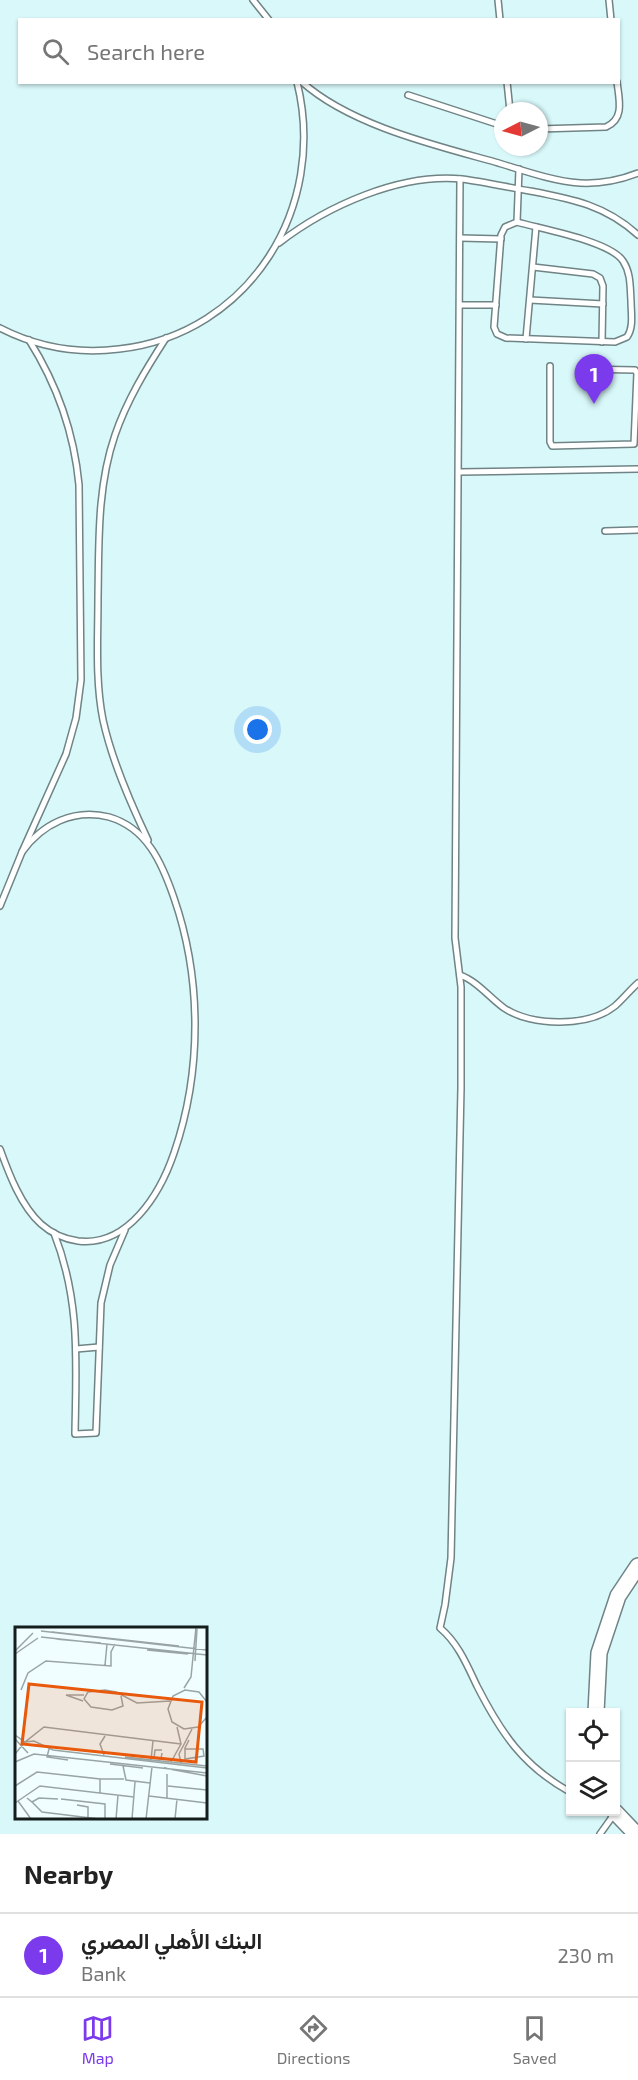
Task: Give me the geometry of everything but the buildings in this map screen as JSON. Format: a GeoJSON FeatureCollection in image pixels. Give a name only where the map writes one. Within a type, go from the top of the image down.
{"type":"FeatureCollection","features":[{"type":"Feature","properties":{"kind":"street"},"geometry":{"type":"LineString","coordinates":[[596,1708],[599,1653],[618,1596],[638,1566]]}},
{"type":"Feature","properties":{"kind":"street"},"geometry":{"type":"LineString","coordinates":[[618,1816],[636,1834]]}},
{"type":"Feature","properties":{"kind":"lane"},"geometry":{"type":"LineString","coordinates":[[253,0],[266,18]]}},
{"type":"Feature","properties":{"kind":"lane"},"geometry":{"type":"LineString","coordinates":[[498,0],[500,18]]}},
{"type":"Feature","properties":{"kind":"lane"},"geometry":{"type":"LineString","coordinates":[[609,0],[611,18]]}},
{"type":"Feature","properties":{"kind":"lane"},"geometry":{"type":"LineString","coordinates":[[0,328],[29,340],[68,349],[108,350],[137,346],[166,338],[186,330],[222,308],[253,279],[278,244],[295,204],[304,162],[304,119],[297,84]]}},
{"type":"Feature","properties":{"kind":"lane"},"geometry":{"type":"LineString","coordinates":[[305,84],[326,100],[359,118],[432,144],[519,169],[579,183],[611,181],[638,173]]}},
{"type":"Feature","properties":{"kind":"lane"},"geometry":{"type":"LineString","coordinates":[[507,84],[509,102]]}},
{"type":"Feature","properties":{"kind":"lane"},"geometry":{"type":"LineString","coordinates":[[548,129],[611,125],[620,111],[617,84]]}},
{"type":"Feature","properties":{"kind":"lane"},"geometry":{"type":"LineString","coordinates":[[408,95],[494,123]]}},
{"type":"Feature","properties":{"kind":"lane"},"geometry":{"type":"LineString","coordinates":[[517,222],[519,169]]}},
{"type":"Feature","properties":{"kind":"lane"},"geometry":{"type":"LineString","coordinates":[[278,244],[323,214],[355,198],[407,184],[460,179],[573,199],[589,204],[617,219],[638,235]]}},
{"type":"Feature","properties":{"kind":"lane"},"geometry":{"type":"LineString","coordinates":[[460,179],[460,472],[455,938],[460,975],[461,1088],[452,1534],[449,1581],[440,1628],[459,1650],[498,1726],[515,1749],[536,1770],[566,1789]]}},
{"type":"Feature","properties":{"kind":"lane"},"geometry":{"type":"LineString","coordinates":[[517,222],[536,227],[602,245],[618,254],[624,261],[630,279],[633,334],[620,341],[602,342],[503,338],[497,334],[494,327],[501,239],[505,227],[517,222]]}},
{"type":"Feature","properties":{"kind":"lane"},"geometry":{"type":"LineString","coordinates":[[526,339],[536,227]]}},
{"type":"Feature","properties":{"kind":"lane"},"geometry":{"type":"LineString","coordinates":[[460,238],[501,239]]}},
{"type":"Feature","properties":{"kind":"lane"},"geometry":{"type":"LineString","coordinates":[[533,267],[593,274],[602,282],[602,342]]}},
{"type":"Feature","properties":{"kind":"lane"},"geometry":{"type":"LineString","coordinates":[[530,300],[603,304]]}},
{"type":"Feature","properties":{"kind":"lane"},"geometry":{"type":"LineString","coordinates":[[460,305],[496,305]]}},
{"type":"Feature","properties":{"kind":"lane"},"geometry":{"type":"LineString","coordinates":[[0,1149],[24,1201],[35,1218],[54,1233],[74,1240],[96,1241],[117,1235],[138,1216],[159,1186],[174,1153],[189,1094],[195,1046],[194,994],[186,939],[171,888],[122,780],[109,741],[100,704],[97,666],[99,519],[104,477],[115,434],[132,394],[166,338]]}},
{"type":"Feature","properties":{"kind":"lane"},"geometry":{"type":"LineString","coordinates":[[0,906],[66,754],[76,718],[81,681],[77,463],[60,399],[29,340]]}},
{"type":"Feature","properties":{"kind":"lane"},"geometry":{"type":"LineString","coordinates":[[550,366],[550,442],[552,446],[634,444],[638,377],[635,370],[581,369]]}},
{"type":"Feature","properties":{"kind":"lane"},"geometry":{"type":"LineString","coordinates":[[460,472],[638,469]]}},
{"type":"Feature","properties":{"kind":"lane"},"geometry":{"type":"LineString","coordinates":[[605,531],[638,530]]}},
{"type":"Feature","properties":{"kind":"lane"},"geometry":{"type":"LineString","coordinates":[[22,852],[33,837],[48,826],[71,816],[83,815],[96,815],[120,821],[131,827],[150,844]]}},
{"type":"Feature","properties":{"kind":"lane"},"geometry":{"type":"LineString","coordinates":[[460,975],[471,980],[508,1011],[527,1018],[547,1021],[577,1021],[597,1016],[615,1006],[638,983]]}},
{"type":"Feature","properties":{"kind":"lane"},"geometry":{"type":"LineString","coordinates":[[54,1233],[71,1290],[76,1349],[75,1434],[96,1433],[101,1303],[110,1265],[125,1229]]}},
{"type":"Feature","properties":{"kind":"lane"},"geometry":{"type":"LineString","coordinates":[[76,1349],[99,1347]]}},
{"type":"Feature","properties":{"kind":"lane"},"geometry":{"type":"LineString","coordinates":[[600,1834],[611,1816]]}},
{"type":"Feature","properties":{"kind":"shaded area"},"geometry":{"type":"Polygon","coordinates":[[[0,0],[638,0],[638,1834],[0,1834],[0,0]]]}},
{"type":"Feature","properties":{"kind":"place","name":"البنك الأهلي المصري"},"geometry":{"type":"Point","coordinates":[594,404]}}]}
